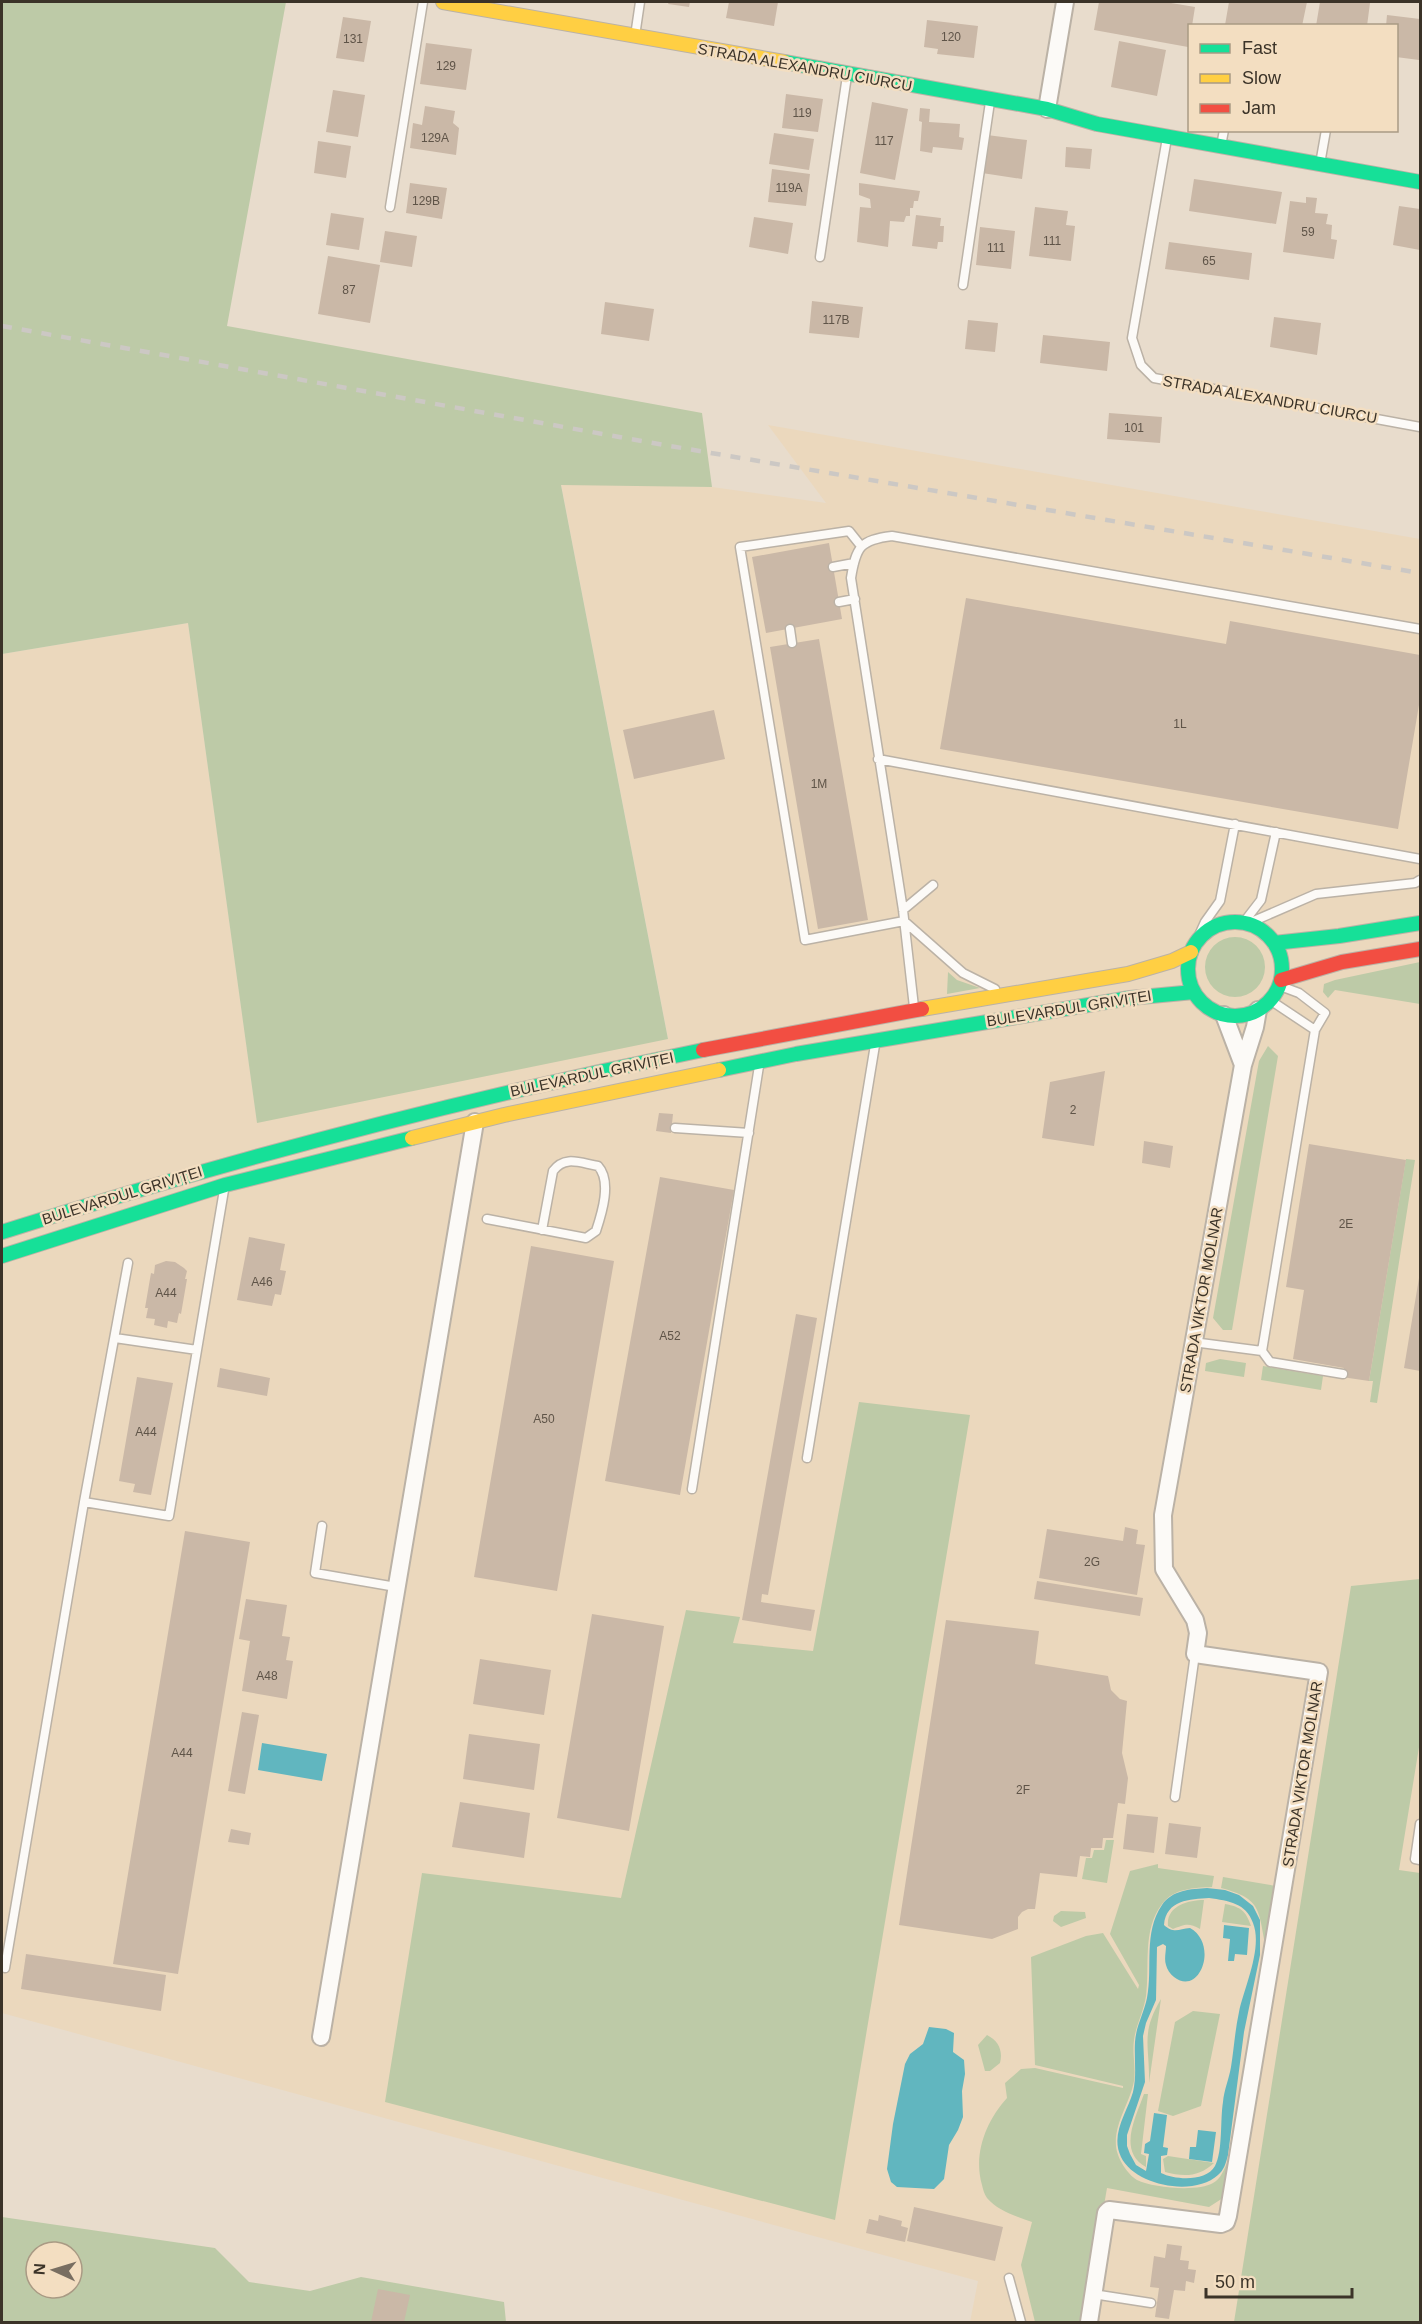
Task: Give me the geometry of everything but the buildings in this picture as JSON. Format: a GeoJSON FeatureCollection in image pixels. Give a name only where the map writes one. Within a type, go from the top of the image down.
{"type":"FeatureCollection","features":[{"type":"Feature","properties":{"kind":"main road","name":"STRADA ALEXANDRU CIURCU"},"geometry":{"type":"LineString","coordinates":[[443,2],[1047,110],[1096,124],[1420,182]]}},
{"type":"Feature","properties":{"kind":"main road"},"geometry":{"type":"LineString","coordinates":[[1222,923],[1246,923],[1261,929],[1274,943],[1281,960],[1280,982],[1264,1005],[1235,1016],[1224,1015],[1207,1006],[1194,992],[1188,969],[1193,947],[1212,927],[1222,923]]}},
{"type":"Feature","properties":{"kind":"main road"},"geometry":{"type":"LineString","coordinates":[[1274,943],[1339,936],[1420,923]]}},
{"type":"Feature","properties":{"kind":"main road","name":"BULEVARDUL GRIVIȚEI"},"geometry":{"type":"LineString","coordinates":[[2,1232],[118,1194],[230,1162],[442,1107],[767,1037],[1128,974],[1172,961],[1193,947]]}},
{"type":"Feature","properties":{"kind":"main road"},"geometry":{"type":"LineString","coordinates":[[1280,982],[1342,962],[1420,948]]}},
{"type":"Feature","properties":{"kind":"main road","name":"BULEVARDUL GRIVIȚEI"},"geometry":{"type":"LineString","coordinates":[[2,1256],[225,1185],[474,1122],[760,1060],[1119,999],[1194,992]]}},
{"type":"Feature","properties":{"kind":"street"},"geometry":{"type":"LineString","coordinates":[[1047,110],[1065,2]]}},
{"type":"Feature","properties":{"kind":"street","name":"STRADA VIKTOR MOLNAR"},"geometry":{"type":"LineString","coordinates":[[1089,2322],[1106,2213],[1109,2210],[1221,2224],[1226,2222],[1319,1672],[1195,1654],[1198,1633],[1194,1620],[1164,1569],[1163,1515],[1193,1342],[1243,1065],[1264,1005]]}},
{"type":"Feature","properties":{"kind":"street"},"geometry":{"type":"LineString","coordinates":[[1224,1015],[1243,1065]]}},
{"type":"Feature","properties":{"kind":"street"},"geometry":{"type":"LineString","coordinates":[[321,2037],[474,1122]]}},
{"type":"Feature","properties":{"kind":"lane"},"geometry":{"type":"LineString","coordinates":[[390,207],[423,2]]}},
{"type":"Feature","properties":{"kind":"lane"},"geometry":{"type":"LineString","coordinates":[[635,36],[640,2]]}},
{"type":"Feature","properties":{"kind":"lane"},"geometry":{"type":"LineString","coordinates":[[820,257],[848,74]]}},
{"type":"Feature","properties":{"kind":"lane"},"geometry":{"type":"LineString","coordinates":[[963,285],[990,100]]}},
{"type":"Feature","properties":{"kind":"lane"},"geometry":{"type":"LineString","coordinates":[[1221,147],[1224,132]]}},
{"type":"Feature","properties":{"kind":"lane"},"geometry":{"type":"LineString","coordinates":[[1320,165],[1326,132]]}},
{"type":"Feature","properties":{"kind":"lane","name":"STRADA ALEXANDRU CIURCU"},"geometry":{"type":"LineString","coordinates":[[1167,137],[1132,338],[1141,365],[1154,378],[1420,427]]}},
{"type":"Feature","properties":{"kind":"lane"},"geometry":{"type":"LineString","coordinates":[[861,546],[849,531],[740,547],[805,940],[844,928],[904,921],[963,973],[1006,995]]}},
{"type":"Feature","properties":{"kind":"lane"},"geometry":{"type":"LineString","coordinates":[[914,1011],[903,910],[851,578],[861,546],[874,538],[892,536],[1420,628]]}},
{"type":"Feature","properties":{"kind":"lane"},"geometry":{"type":"LineString","coordinates":[[833,567],[854,563]]}},
{"type":"Feature","properties":{"kind":"lane"},"geometry":{"type":"LineString","coordinates":[[839,602],[855,599]]}},
{"type":"Feature","properties":{"kind":"lane"},"geometry":{"type":"LineString","coordinates":[[790,629],[792,643]]}},
{"type":"Feature","properties":{"kind":"lane"},"geometry":{"type":"LineString","coordinates":[[878,759],[1420,859]]}},
{"type":"Feature","properties":{"kind":"lane"},"geometry":{"type":"LineString","coordinates":[[1193,947],[1205,922],[1220,901],[1234,824]]}},
{"type":"Feature","properties":{"kind":"lane"},"geometry":{"type":"LineString","coordinates":[[1246,923],[1262,900],[1276,832]]}},
{"type":"Feature","properties":{"kind":"lane"},"geometry":{"type":"LineString","coordinates":[[1246,923],[1316,894],[1414,883],[1420,880]]}},
{"type":"Feature","properties":{"kind":"lane"},"geometry":{"type":"LineString","coordinates":[[903,910],[933,885]]}},
{"type":"Feature","properties":{"kind":"lane"},"geometry":{"type":"LineString","coordinates":[[1262,1352],[1315,1030],[1325,1012],[1280,982]]}},
{"type":"Feature","properties":{"kind":"lane"},"geometry":{"type":"LineString","coordinates":[[1264,1005],[1315,1030]]}},
{"type":"Feature","properties":{"kind":"lane"},"geometry":{"type":"LineString","coordinates":[[807,1458],[876,1042]]}},
{"type":"Feature","properties":{"kind":"lane"},"geometry":{"type":"LineString","coordinates":[[692,1489],[760,1060]]}},
{"type":"Feature","properties":{"kind":"lane"},"geometry":{"type":"LineString","coordinates":[[675,1128],[749,1133]]}},
{"type":"Feature","properties":{"kind":"lane"},"geometry":{"type":"LineString","coordinates":[[487,1219],[542,1230],[586,1238],[596,1231],[601,1217],[605,1178],[598,1166],[565,1160],[558,1164],[553,1171],[542,1230]]}},
{"type":"Feature","properties":{"kind":"lane"},"geometry":{"type":"LineString","coordinates":[[84,1502],[169,1516],[225,1185]]}},
{"type":"Feature","properties":{"kind":"lane"},"geometry":{"type":"LineString","coordinates":[[5,1968],[84,1502],[128,1263]]}},
{"type":"Feature","properties":{"kind":"lane"},"geometry":{"type":"LineString","coordinates":[[115,1338],[197,1350]]}},
{"type":"Feature","properties":{"kind":"lane"},"geometry":{"type":"LineString","coordinates":[[1193,1342],[1262,1352],[1270,1362],[1343,1374]]}},
{"type":"Feature","properties":{"kind":"lane"},"geometry":{"type":"LineString","coordinates":[[322,1526],[315,1573],[396,1587]]}},
{"type":"Feature","properties":{"kind":"lane"},"geometry":{"type":"LineString","coordinates":[[1175,1797],[1195,1654]]}},
{"type":"Feature","properties":{"kind":"lane"},"geometry":{"type":"LineString","coordinates":[[1420,1824],[1415,1859],[1420,1860]]}},
{"type":"Feature","properties":{"kind":"lane"},"geometry":{"type":"LineString","coordinates":[[1009,2278],[1021,2322]]}},
{"type":"Feature","properties":{"kind":"lane"},"geometry":{"type":"LineString","coordinates":[[1093,2294],[1151,2303]]}},
{"type":"Feature","properties":{"kind":"shaded area"},"geometry":{"type":"Polygon","coordinates":[[[768,425],[1420,539],[1420,2322],[970,2322],[978,2281],[2,2013],[2,654],[188,623],[257,1122],[668,1038],[561,484],[712,487],[826,503],[768,425]]]}},
{"type":"Feature","properties":{"kind":"green space"},"geometry":{"type":"Polygon","coordinates":[[[2,2],[286,2],[227,326],[702,413],[712,487],[561,485],[668,1039],[257,1123],[188,623],[2,654],[2,2]]]}},
{"type":"Feature","properties":{"kind":"green space"},"geometry":{"type":"Polygon","coordinates":[[[1235,937],[1252,942],[1260,950],[1265,967],[1260,984],[1252,992],[1235,997],[1218,992],[1210,984],[1205,967],[1210,950],[1218,942],[1235,937]]]}},
{"type":"Feature","properties":{"kind":"green space"},"geometry":{"type":"Polygon","coordinates":[[[1420,962],[1420,1004],[1335,990],[1328,998],[1323,992],[1324,984],[1335,980],[1420,962]]]}},
{"type":"Feature","properties":{"kind":"green space"},"geometry":{"type":"Polygon","coordinates":[[[948,972],[957,980],[980,988],[947,994],[948,972]]]}},
{"type":"Feature","properties":{"kind":"green space"},"geometry":{"type":"Polygon","coordinates":[[[1268,1046],[1278,1056],[1232,1330],[1223,1330],[1213,1318],[1259,1061],[1268,1046]]]}},
{"type":"Feature","properties":{"kind":"green space"},"geometry":{"type":"Polygon","coordinates":[[[1406,1159],[1415,1160],[1377,1403],[1370,1402],[1373,1381],[1369,1381],[1406,1159]]]}},
{"type":"Feature","properties":{"kind":"green space"},"geometry":{"type":"Polygon","coordinates":[[[1220,1359],[1246,1363],[1244,1377],[1205,1371],[1206,1363],[1220,1359]]]}},
{"type":"Feature","properties":{"kind":"green space"},"geometry":{"type":"Polygon","coordinates":[[[1263,1366],[1323,1376],[1321,1390],[1261,1380],[1263,1366]]]}},
{"type":"Feature","properties":{"kind":"green space"},"geometry":{"type":"Polygon","coordinates":[[[859,1402],[970,1415],[835,2220],[385,2102],[422,1873],[621,1898],[686,1610],[740,1617],[733,1643],[813,1651],[859,1402]]]}},
{"type":"Feature","properties":{"kind":"green space"},"geometry":{"type":"Polygon","coordinates":[[[1420,1579],[1420,1741],[1399,1870],[1420,1873],[1420,2322],[1234,2322],[1351,1586],[1420,1579]]]}},
{"type":"Feature","properties":{"kind":"green space"},"geometry":{"type":"Polygon","coordinates":[[[1106,1840],[1114,1840],[1107,1883],[1082,1879],[1086,1858],[1092,1858],[1094,1850],[1104,1850],[1106,1840]]]}},
{"type":"Feature","properties":{"kind":"green space"},"geometry":{"type":"Polygon","coordinates":[[[1158,1864],[1158,1868],[1214,1876],[1212,1887],[1185,1890],[1172,1895],[1162,1904],[1152,1925],[1148,1948],[1146,1996],[1134,2040],[1134,2081],[1117,2129],[1117,2151],[1126,2170],[1137,2180],[1175,2188],[1206,2186],[1213,2183],[1220,2176],[1228,2161],[1232,2160],[1226,2196],[1209,2207],[1107,2188],[1084,2322],[1035,2322],[1021,2265],[1032,2222],[991,2203],[983,2190],[979,2162],[987,2127],[1007,2098],[1005,2083],[1021,2069],[1035,2068],[1123,2088],[1123,2086],[1035,2065],[1031,1957],[1086,1936],[1103,1933],[1138,1989],[1139,1985],[1110,1934],[1130,1871],[1158,1864]]]}},
{"type":"Feature","properties":{"kind":"green space"},"geometry":{"type":"Polygon","coordinates":[[[1223,1877],[1276,1886],[1266,1948],[1256,1908],[1245,1897],[1221,1888],[1223,1877]]]}},
{"type":"Feature","properties":{"kind":"green space"},"geometry":{"type":"Polygon","coordinates":[[[1204,1900],[1200,1929],[1189,1925],[1173,1929],[1168,1926],[1168,1919],[1174,1909],[1191,1901],[1204,1900]]]}},
{"type":"Feature","properties":{"kind":"green space"},"geometry":{"type":"Polygon","coordinates":[[[1225,1904],[1242,1910],[1251,1926],[1222,1922],[1225,1904]]]}},
{"type":"Feature","properties":{"kind":"green space"},"geometry":{"type":"Polygon","coordinates":[[[1061,1911],[1085,1912],[1086,1918],[1061,1927],[1053,1921],[1054,1916],[1061,1911]]]}},
{"type":"Feature","properties":{"kind":"green space"},"geometry":{"type":"Polygon","coordinates":[[[1161,1999],[1149,2083],[1148,2031],[1154,2011],[1161,1999]]]}},
{"type":"Feature","properties":{"kind":"green space"},"geometry":{"type":"Polygon","coordinates":[[[1193,2011],[1220,2014],[1201,2106],[1173,2116],[1158,2111],[1175,2022],[1193,2011]]]}},
{"type":"Feature","properties":{"kind":"green space"},"geometry":{"type":"Polygon","coordinates":[[[987,2035],[997,2043],[1001,2054],[1000,2063],[990,2071],[985,2071],[978,2045],[987,2035]]]}},
{"type":"Feature","properties":{"kind":"green space"},"geometry":{"type":"Polygon","coordinates":[[[1144,2094],[1148,2094],[1141,2154],[1146,2156],[1146,2167],[1137,2160],[1132,2152],[1131,2143],[1133,2123],[1144,2094]]]}},
{"type":"Feature","properties":{"kind":"green space"},"geometry":{"type":"Polygon","coordinates":[[[1168,2156],[1214,2163],[1203,2171],[1191,2175],[1179,2175],[1165,2172],[1163,2159],[1168,2156]]]}},
{"type":"Feature","properties":{"kind":"green space"},"geometry":{"type":"Polygon","coordinates":[[[2,2217],[215,2248],[249,2282],[310,2291],[361,2277],[504,2302],[506,2322],[2,2322],[2,2217]]]}},
{"type":"Feature","properties":{"kind":"water"},"geometry":{"type":"Polygon","coordinates":[[[262,1743],[327,1754],[322,1781],[258,1770],[262,1743]]]}},
{"type":"Feature","properties":{"kind":"water"},"geometry":{"type":"Polygon","coordinates":[[[1207,1888],[1225,1890],[1239,1895],[1253,1906],[1260,1920],[1260,1955],[1244,2032],[1226,2164],[1220,2173],[1208,2182],[1180,2187],[1152,2181],[1128,2167],[1121,2157],[1117,2140],[1134,2086],[1136,2036],[1149,1986],[1152,1927],[1162,1905],[1171,1896],[1182,1891],[1207,1888]],[[1209,1898],[1180,1902],[1169,1910],[1166,1917],[1164,1925],[1168,1928],[1177,1930],[1190,1928],[1199,1936],[1205,1956],[1198,1975],[1192,1980],[1183,1981],[1174,1977],[1167,1968],[1166,1946],[1163,1944],[1157,1947],[1156,2000],[1143,2036],[1145,2082],[1127,2135],[1130,2154],[1136,2165],[1146,2171],[1149,2154],[1144,2153],[1145,2144],[1150,2141],[1154,2113],[1167,2115],[1163,2147],[1168,2148],[1167,2155],[1161,2156],[1161,2173],[1182,2178],[1205,2175],[1211,2171],[1218,2160],[1222,2109],[1241,2002],[1252,1968],[1256,1944],[1253,1923],[1246,1911],[1236,1904],[1209,1898]]]}},
{"type":"Feature","properties":{"kind":"water"},"geometry":{"type":"Polygon","coordinates":[[[1224,1925],[1249,1928],[1247,1955],[1235,1954],[1234,1961],[1228,1961],[1230,1939],[1223,1938],[1224,1925]]]}},
{"type":"Feature","properties":{"kind":"water"},"geometry":{"type":"Polygon","coordinates":[[[929,2027],[946,2029],[954,2033],[953,2052],[964,2060],[963,2117],[949,2145],[944,2179],[934,2189],[897,2187],[891,2182],[887,2169],[905,2064],[910,2054],[923,2044],[929,2027]]]}},
{"type":"Feature","properties":{"kind":"water"},"geometry":{"type":"Polygon","coordinates":[[[1198,2130],[1216,2132],[1212,2162],[1189,2159],[1190,2147],[1196,2147],[1198,2130]]]}},
{"type":"Feature","properties":{"kind":"railway"},"geometry":{"type":"LineString","coordinates":[[2,326],[664,445],[1420,573]]}},
{"type":"Feature","properties":{"kind":"traffic: fast"},"geometry":{"type":"LineString","coordinates":[[784,62],[1047,109],[1097,124],[1420,182]]}},
{"type":"Feature","properties":{"kind":"traffic: fast"},"geometry":{"type":"LineString","coordinates":[[1235,922],[1253,926],[1268,936],[1278,951],[1282,969],[1278,987],[1268,1002],[1253,1012],[1235,1016],[1217,1012],[1202,1002],[1192,987],[1188,969],[1192,951],[1202,936],[1217,926],[1235,922]]}},
{"type":"Feature","properties":{"kind":"traffic: fast"},"geometry":{"type":"LineString","coordinates":[[1274,943],[1339,936],[1420,923]]}},
{"type":"Feature","properties":{"kind":"traffic: fast"},"geometry":{"type":"LineString","coordinates":[[719,1070],[796,1054],[1130,998],[1194,992]]}},
{"type":"Feature","properties":{"kind":"traffic: fast"},"geometry":{"type":"LineString","coordinates":[[2,1232],[262,1155],[438,1109],[703,1050]]}},
{"type":"Feature","properties":{"kind":"traffic: fast"},"geometry":{"type":"LineString","coordinates":[[2,1256],[225,1185],[412,1138]]}},
{"type":"Feature","properties":{"kind":"traffic: slow"},"geometry":{"type":"LineString","coordinates":[[443,2],[784,62]]}},
{"type":"Feature","properties":{"kind":"traffic: slow"},"geometry":{"type":"LineString","coordinates":[[922,1009],[1128,974],[1172,961],[1191,952]]}},
{"type":"Feature","properties":{"kind":"traffic: slow"},"geometry":{"type":"LineString","coordinates":[[412,1138],[504,1115],[719,1070]]}},
{"type":"Feature","properties":{"kind":"traffic: jam"},"geometry":{"type":"LineString","coordinates":[[1281,980],[1342,962],[1420,949]]}},
{"type":"Feature","properties":{"kind":"traffic: jam"},"geometry":{"type":"LineString","coordinates":[[703,1050],[922,1009]]}}]}
